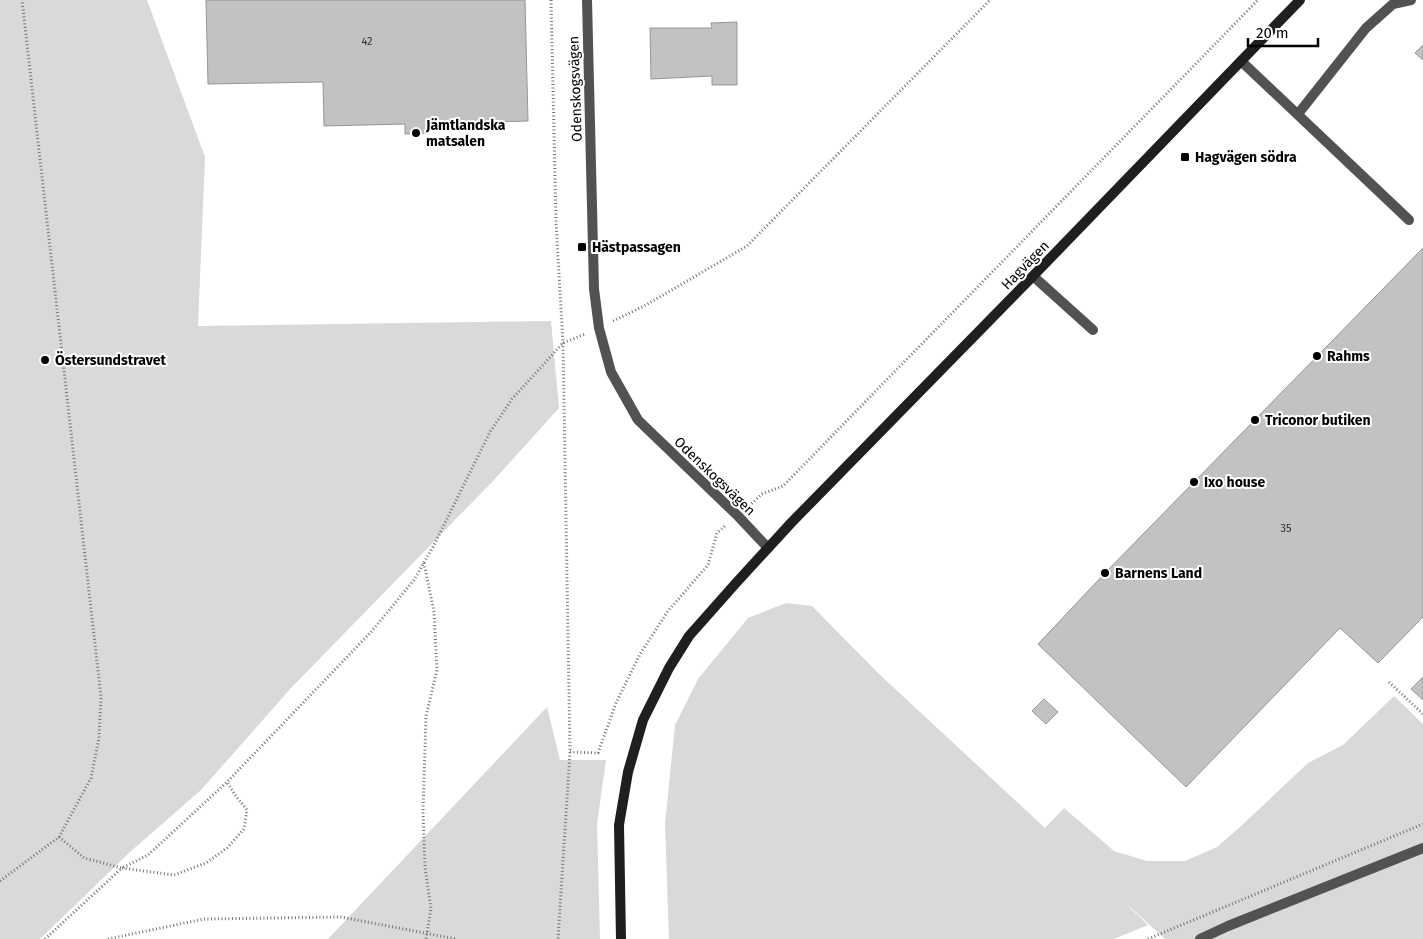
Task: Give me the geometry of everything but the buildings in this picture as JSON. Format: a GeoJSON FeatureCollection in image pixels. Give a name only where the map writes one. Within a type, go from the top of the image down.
{"type":"FeatureCollection","features":[{"type":"Feature","properties":{"kind":"street","name":"Odenskogsvägen"},"geometry":{"type":"LineString","coordinates":[[587,0],[594,289],[599,328],[610,372],[638,420],[738,516],[768,548]]}},
{"type":"Feature","properties":{"kind":"street","name":"Hagvägen"},"geometry":{"type":"LineString","coordinates":[[768,548],[1300,0]]}},
{"type":"Feature","properties":{"kind":"street"},"geometry":{"type":"LineString","coordinates":[[1298,114],[1366,28],[1393,4],[1411,0]]}},
{"type":"Feature","properties":{"kind":"street"},"geometry":{"type":"LineString","coordinates":[[1241,61],[1409,220]]}},
{"type":"Feature","properties":{"kind":"street"},"geometry":{"type":"LineString","coordinates":[[1033,276],[1093,330]]}},
{"type":"Feature","properties":{"kind":"street"},"geometry":{"type":"LineString","coordinates":[[621,939],[619,824],[628,772],[644,720],[669,668],[689,636],[768,548]]}},
{"type":"Feature","properties":{"kind":"street"},"geometry":{"type":"LineString","coordinates":[[1200,939],[1423,848]]}},
{"type":"Feature","properties":{"kind":"path"},"geometry":{"type":"LineString","coordinates":[[0,881],[59,837],[90,778],[99,738],[101,697],[22,0]]}},
{"type":"Feature","properties":{"kind":"path"},"geometry":{"type":"LineString","coordinates":[[551,0],[556,222],[563,343],[570,752],[558,939]]}},
{"type":"Feature","properties":{"kind":"path"},"geometry":{"type":"LineString","coordinates":[[45,939],[122,868],[148,855],[227,782],[371,632],[414,580],[490,432],[512,399],[563,343],[646,305],[747,246],[990,0]]}},
{"type":"Feature","properties":{"kind":"path"},"geometry":{"type":"LineString","coordinates":[[570,752],[598,753],[616,703],[640,654],[668,611],[708,565],[717,533],[762,494],[783,486],[1258,0]]}},
{"type":"Feature","properties":{"kind":"path"},"geometry":{"type":"LineString","coordinates":[[424,562],[434,612],[437,670],[426,716],[425,867],[431,909],[426,939]]}},
{"type":"Feature","properties":{"kind":"path"},"geometry":{"type":"LineString","coordinates":[[1389,682],[1423,714]]}},
{"type":"Feature","properties":{"kind":"path"},"geometry":{"type":"LineString","coordinates":[[59,837],[84,858],[122,868],[174,875],[206,863],[227,848],[244,829],[247,810],[227,782]]}},
{"type":"Feature","properties":{"kind":"path"},"geometry":{"type":"LineString","coordinates":[[1148,939],[1423,824]]}},
{"type":"Feature","properties":{"kind":"path"},"geometry":{"type":"LineString","coordinates":[[108,939],[204,919],[341,917],[456,939]]}},
{"type":"Feature","properties":{"kind":"shaded area"},"geometry":{"type":"Polygon","coordinates":[[[0,0],[147,0],[205,157],[198,326],[551,321],[559,408],[494,480],[291,688],[201,790],[130,852],[40,939],[0,939],[0,0]]]}},
{"type":"Feature","properties":{"kind":"shaded area"},"geometry":{"type":"Polygon","coordinates":[[[786,603],[812,606],[879,674],[1045,828],[1064,808],[1114,851],[1147,861],[1185,861],[1217,847],[1308,763],[1343,745],[1394,696],[1423,724],[1423,939],[1165,939],[1118,896],[1148,925],[1114,939],[669,939],[665,824],[675,725],[698,679],[748,618],[786,603]]]}},
{"type":"Feature","properties":{"kind":"shaded area"},"geometry":{"type":"Polygon","coordinates":[[[547,707],[560,760],[606,760],[597,824],[600,939],[328,939],[547,707]]]}},
{"type":"Feature","properties":{"kind":"place","name":"Jämtlandska matsalen"},"geometry":{"type":"Point","coordinates":[416,133]}},
{"type":"Feature","properties":{"kind":"place","name":"Hagvägen södra"},"geometry":{"type":"Point","coordinates":[1185,157]}},
{"type":"Feature","properties":{"kind":"place","name":"Hästpassagen"},"geometry":{"type":"Point","coordinates":[582,247]}},
{"type":"Feature","properties":{"kind":"place","name":"Rahms"},"geometry":{"type":"Point","coordinates":[1317,356]}},
{"type":"Feature","properties":{"kind":"place","name":"Östersundstravet"},"geometry":{"type":"Point","coordinates":[45,360]}},
{"type":"Feature","properties":{"kind":"place","name":"Triconor butiken"},"geometry":{"type":"Point","coordinates":[1255,420]}},
{"type":"Feature","properties":{"kind":"place","name":"Ixo house"},"geometry":{"type":"Point","coordinates":[1194,482]}},
{"type":"Feature","properties":{"kind":"place","name":"Barnens Land"},"geometry":{"type":"Point","coordinates":[1105,573]}}]}
